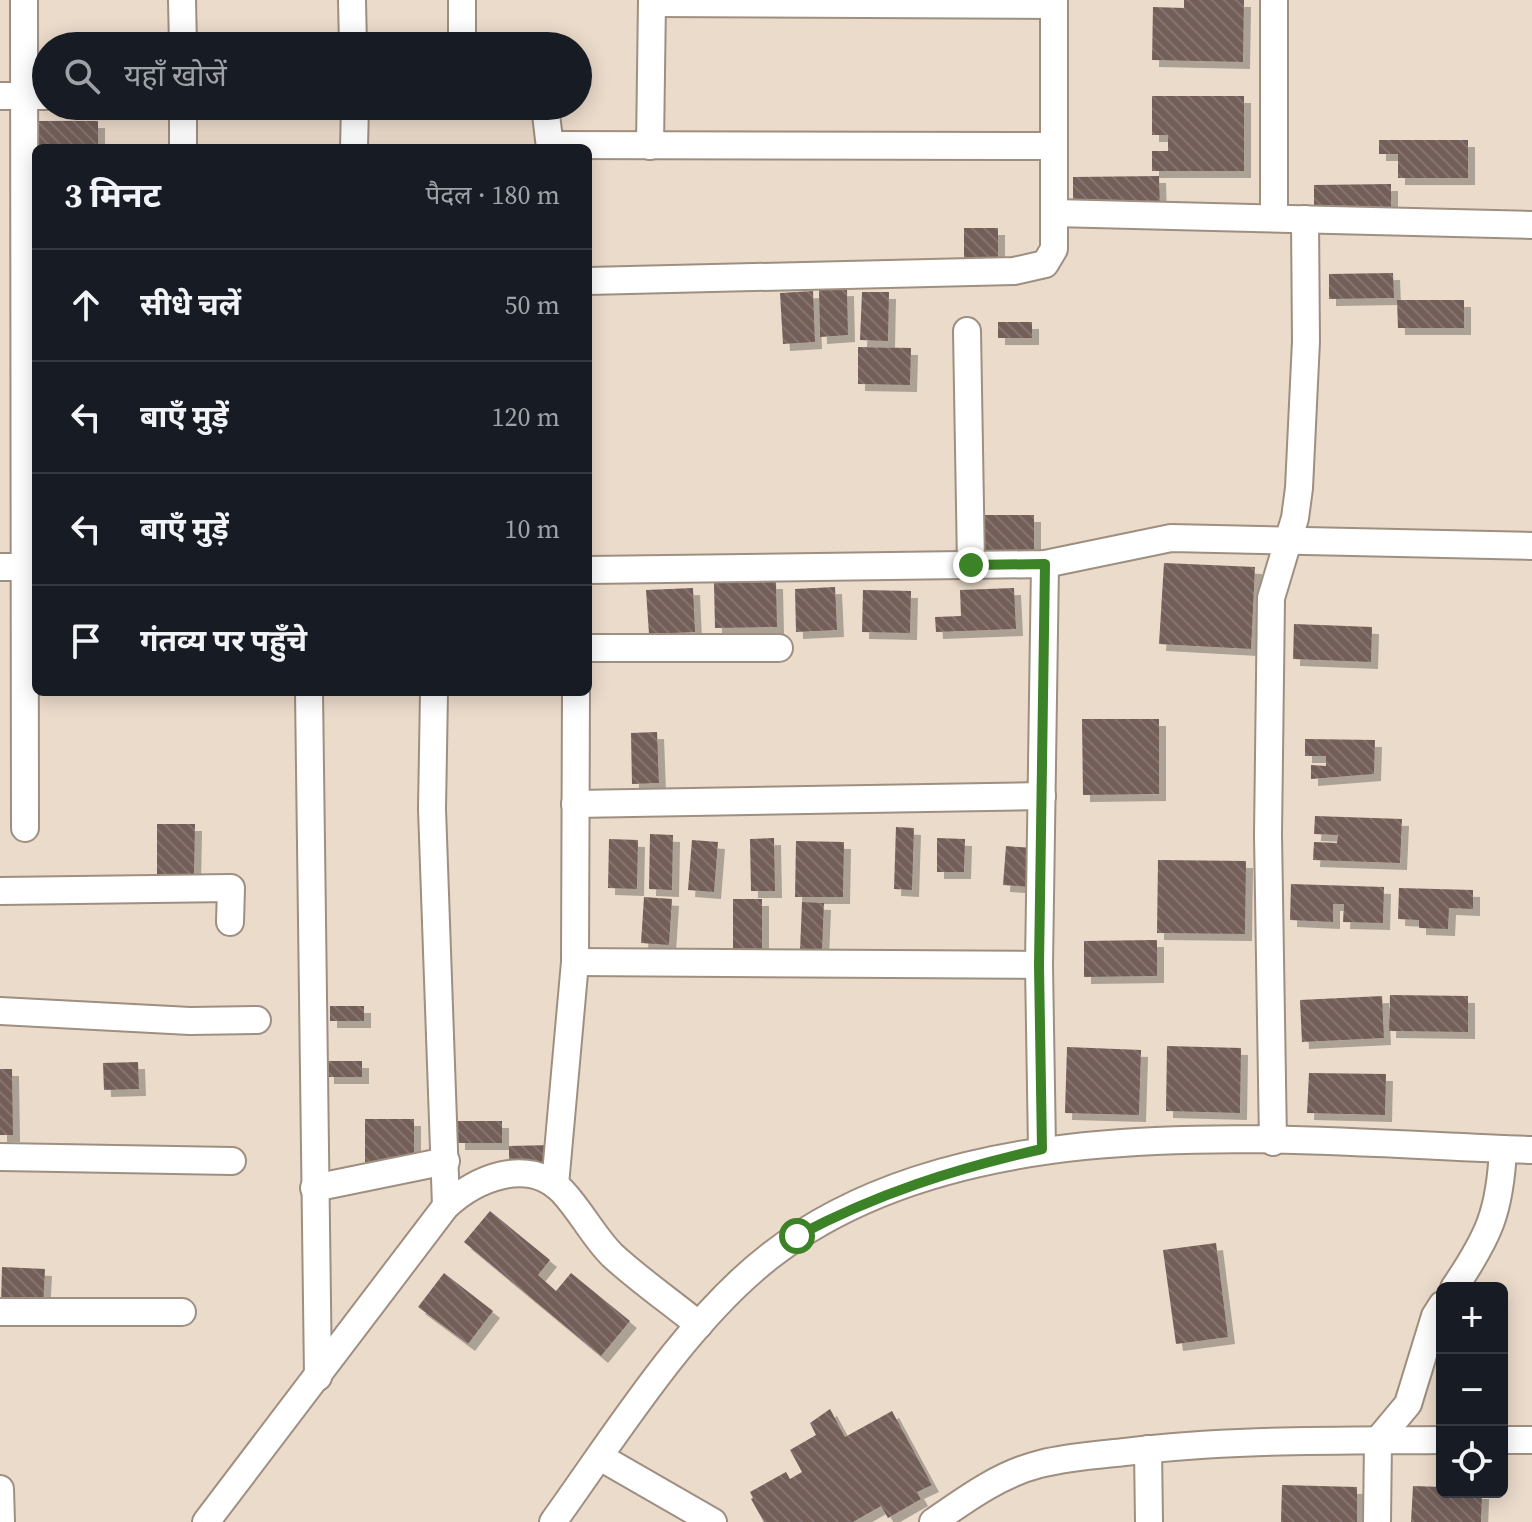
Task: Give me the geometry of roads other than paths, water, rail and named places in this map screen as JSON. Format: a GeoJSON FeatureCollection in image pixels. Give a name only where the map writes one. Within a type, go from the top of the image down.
{"type":"FeatureCollection","features":[{"type":"Feature","properties":{"kind":"street"},"geometry":{"type":"LineString","coordinates":[[24,0],[20,567],[25,828]]}},
{"type":"Feature","properties":{"kind":"street"},"geometry":{"type":"LineString","coordinates":[[182,0],[183,32]]}},
{"type":"Feature","properties":{"kind":"street"},"geometry":{"type":"LineString","coordinates":[[352,0],[353,32]]}},
{"type":"Feature","properties":{"kind":"street"},"geometry":{"type":"LineString","coordinates":[[462,0],[462,32]]}},
{"type":"Feature","properties":{"kind":"street"},"geometry":{"type":"LineString","coordinates":[[1274,0],[1274,218]]}},
{"type":"Feature","properties":{"kind":"street"},"geometry":{"type":"LineString","coordinates":[[592,281],[1030,270],[1045,264],[1050,258],[1054,213],[1051,146],[1054,2],[652,2],[650,146]]}},
{"type":"Feature","properties":{"kind":"street"},"geometry":{"type":"LineString","coordinates":[[183,120],[183,144]]}},
{"type":"Feature","properties":{"kind":"street"},"geometry":{"type":"LineString","coordinates":[[354,144],[355,120]]}},
{"type":"Feature","properties":{"kind":"street"},"geometry":{"type":"LineString","coordinates":[[547,120],[550,144]]}},
{"type":"Feature","properties":{"kind":"street"},"geometry":{"type":"LineString","coordinates":[[592,146],[1051,146]]}},
{"type":"Feature","properties":{"kind":"street"},"geometry":{"type":"LineString","coordinates":[[1054,213],[1532,225]]}},
{"type":"Feature","properties":{"kind":"street"},"geometry":{"type":"LineString","coordinates":[[1273,1142],[1268,835],[1271,598],[1289,540],[1299,488],[1305,397],[1305,219]]}},
{"type":"Feature","properties":{"kind":"street"},"geometry":{"type":"LineString","coordinates":[[967,331],[971,565]]}},
{"type":"Feature","properties":{"kind":"street"},"geometry":{"type":"LineString","coordinates":[[592,570],[1045,564],[1171,538],[1532,546]]}},
{"type":"Feature","properties":{"kind":"street"},"geometry":{"type":"LineString","coordinates":[[1042,1149],[1039,965],[1045,564]]}},
{"type":"Feature","properties":{"kind":"street"},"geometry":{"type":"LineString","coordinates":[[592,648],[779,648]]}},
{"type":"Feature","properties":{"kind":"street"},"geometry":{"type":"LineString","coordinates":[[309,696],[318,1377]]}},
{"type":"Feature","properties":{"kind":"street"},"geometry":{"type":"LineString","coordinates":[[434,696],[432,809],[446,1206]]}},
{"type":"Feature","properties":{"kind":"street"},"geometry":{"type":"LineString","coordinates":[[555,1185],[575,962],[576,696]]}},
{"type":"Feature","properties":{"kind":"street"},"geometry":{"type":"LineString","coordinates":[[575,804],[1042,796]]}},
{"type":"Feature","properties":{"kind":"street"},"geometry":{"type":"LineString","coordinates":[[0,891],[231,888],[230,922]]}},
{"type":"Feature","properties":{"kind":"street"},"geometry":{"type":"LineString","coordinates":[[575,962],[1039,965]]}},
{"type":"Feature","properties":{"kind":"street"},"geometry":{"type":"LineString","coordinates":[[0,1011],[190,1021],[257,1020]]}},
{"type":"Feature","properties":{"kind":"street"},"geometry":{"type":"LineString","coordinates":[[553,1522],[699,1325],[768,1257],[844,1211],[957,1168],[1042,1149],[1273,1142],[1532,1150]]}},
{"type":"Feature","properties":{"kind":"street"},"geometry":{"type":"LineString","coordinates":[[1458,1282],[1486,1241],[1501,1192],[1503,1149]]}},
{"type":"Feature","properties":{"kind":"street"},"geometry":{"type":"LineString","coordinates":[[0,1157],[232,1161]]}},
{"type":"Feature","properties":{"kind":"street"},"geometry":{"type":"LineString","coordinates":[[314,1188],[446,1161]]}},
{"type":"Feature","properties":{"kind":"street"},"geometry":{"type":"LineString","coordinates":[[206,1522],[446,1206],[472,1184],[497,1175],[531,1176],[555,1185],[613,1255],[699,1325]]}},
{"type":"Feature","properties":{"kind":"street"},"geometry":{"type":"LineString","coordinates":[[0,1312],[182,1312]]}},
{"type":"Feature","properties":{"kind":"street"},"geometry":{"type":"LineString","coordinates":[[1377,1522],[1378,1440],[1408,1404],[1436,1314]]}},
{"type":"Feature","properties":{"kind":"street"},"geometry":{"type":"LineString","coordinates":[[933,1522],[974,1493],[1038,1464],[1148,1449],[1240,1441],[1436,1440]]}},
{"type":"Feature","properties":{"kind":"street"},"geometry":{"type":"LineString","coordinates":[[1508,1440],[1532,1440]]}},
{"type":"Feature","properties":{"kind":"street"},"geometry":{"type":"LineString","coordinates":[[1148,1449],[1149,1522]]}},
{"type":"Feature","properties":{"kind":"street"},"geometry":{"type":"LineString","coordinates":[[600,1457],[713,1522]]}},
{"type":"Feature","properties":{"kind":"street"},"geometry":{"type":"LineString","coordinates":[[0,1489],[1,1522]]}}]}
